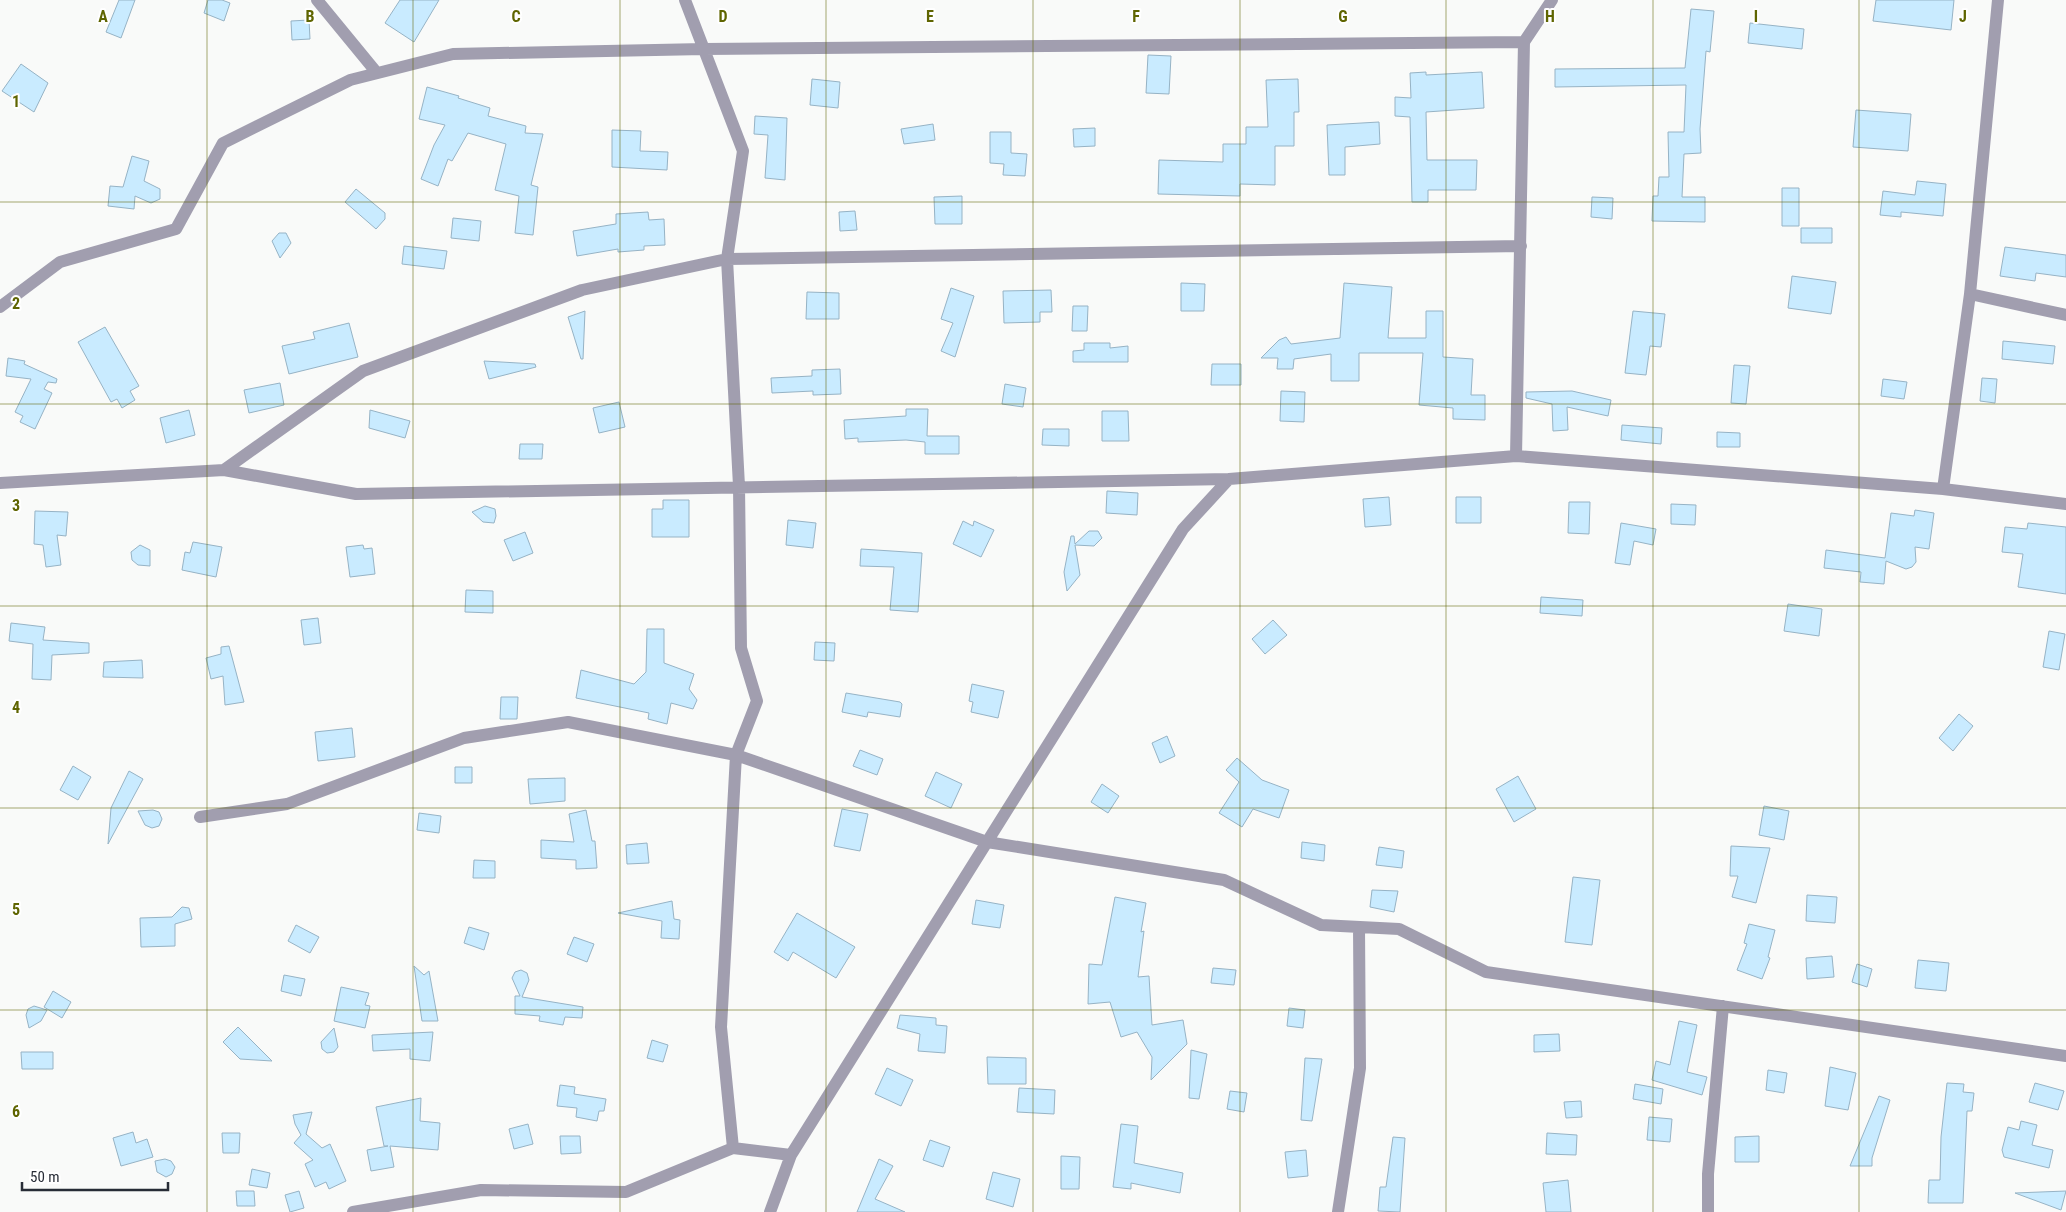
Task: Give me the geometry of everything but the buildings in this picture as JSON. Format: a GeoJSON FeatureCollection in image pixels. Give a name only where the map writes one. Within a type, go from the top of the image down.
{"type":"FeatureCollection","features":[{"type":"Feature","properties":{"kind":"street"},"geometry":{"type":"LineString","coordinates":[[318,0],[377,73]]}},
{"type":"Feature","properties":{"kind":"street"},"geometry":{"type":"LineString","coordinates":[[685,0],[743,151],[727,259],[739,486],[741,648],[757,701],[736,755],[721,1027],[734,1148]]}},
{"type":"Feature","properties":{"kind":"street"},"geometry":{"type":"LineString","coordinates":[[1516,456],[1524,42],[1552,0]]}},
{"type":"Feature","properties":{"kind":"street"},"geometry":{"type":"LineString","coordinates":[[1943,489],[1970,294],[1998,0]]}},
{"type":"Feature","properties":{"kind":"street"},"geometry":{"type":"LineString","coordinates":[[0,307],[60,262],[176,229],[223,143],[350,80],[453,54],[704,49],[1524,42]]}},
{"type":"Feature","properties":{"kind":"street"},"geometry":{"type":"LineString","coordinates":[[224,470],[363,371],[582,290],[727,259],[1520,246]]}},
{"type":"Feature","properties":{"kind":"street"},"geometry":{"type":"LineString","coordinates":[[1970,294],[2066,315]]}},
{"type":"Feature","properties":{"kind":"street"},"geometry":{"type":"LineString","coordinates":[[0,483],[224,470],[356,494],[1229,479],[1516,456],[1943,489],[2066,504]]}},
{"type":"Feature","properties":{"kind":"street"},"geometry":{"type":"LineString","coordinates":[[770,1212],[791,1155],[1183,529],[1229,479]]}},
{"type":"Feature","properties":{"kind":"street"},"geometry":{"type":"LineString","coordinates":[[200,817],[287,804],[464,738],[568,722],[736,755],[987,842],[1224,880],[1321,925],[1400,929],[1486,972],[2066,1056]]}},
{"type":"Feature","properties":{"kind":"street"},"geometry":{"type":"LineString","coordinates":[[1338,1212],[1360,1068],[1359,927]]}},
{"type":"Feature","properties":{"kind":"street"},"geometry":{"type":"LineString","coordinates":[[1708,1212],[1708,1174],[1723,1006]]}},
{"type":"Feature","properties":{"kind":"street"},"geometry":{"type":"LineString","coordinates":[[353,1212],[481,1190],[626,1192],[734,1148],[791,1155]]}}]}
